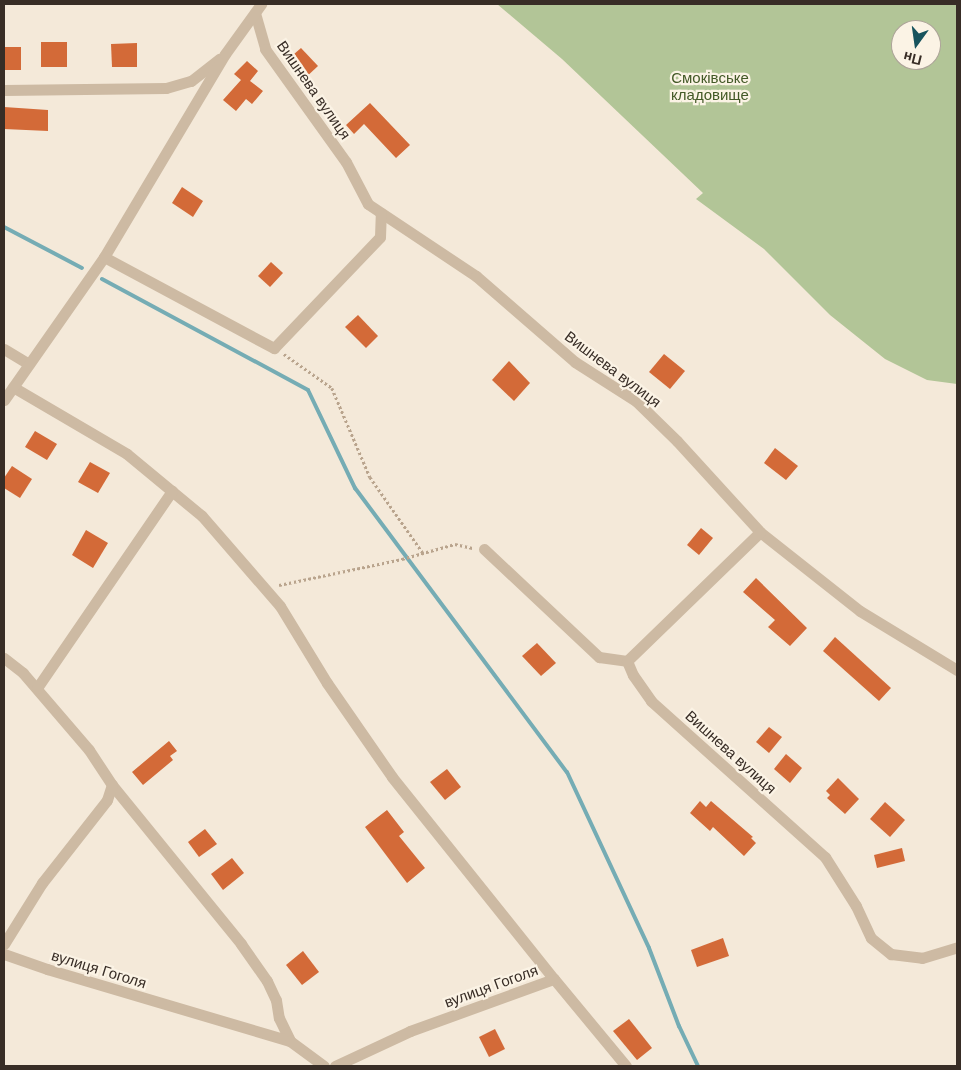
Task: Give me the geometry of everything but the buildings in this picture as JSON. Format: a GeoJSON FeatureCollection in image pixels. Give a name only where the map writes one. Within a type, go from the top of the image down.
{"type":"FeatureCollection","features":[{"type":"Feature","properties":{"kind":"street"},"geometry":{"type":"LineString","coordinates":[[4,400],[104,257],[225,54],[258,8]]}},
{"type":"Feature","properties":{"kind":"street","name":"Вишнева вулиця"},"geometry":{"type":"LineString","coordinates":[[258,8],[265,48],[346,162],[368,204],[476,276],[575,362],[636,401],[677,441],[760,532],[860,611],[957,670]]}},
{"type":"Feature","properties":{"kind":"street"},"geometry":{"type":"LineString","coordinates":[[4,90],[166,88],[191,81],[225,54]]}},
{"type":"Feature","properties":{"kind":"street"},"geometry":{"type":"LineString","coordinates":[[104,257],[274,348],[380,237],[381,213]]}},
{"type":"Feature","properties":{"kind":"street"},"geometry":{"type":"LineString","coordinates":[[4,349],[29,364]]}},
{"type":"Feature","properties":{"kind":"street"},"geometry":{"type":"LineString","coordinates":[[13,387],[127,454],[202,516],[280,606],[327,683],[392,777],[554,979]]}},
{"type":"Feature","properties":{"kind":"street"},"geometry":{"type":"LineString","coordinates":[[37,688],[172,491]]}},
{"type":"Feature","properties":{"kind":"street"},"geometry":{"type":"LineString","coordinates":[[484,549],[599,657],[627,661],[760,532]]}},
{"type":"Feature","properties":{"kind":"street"},"geometry":{"type":"LineString","coordinates":[[4,658],[23,673],[37,688],[89,750],[112,785],[246,952],[267,981],[276,1000],[279,1018],[290,1041]]}},
{"type":"Feature","properties":{"kind":"street","name":"Вишнева вулиця"},"geometry":{"type":"LineString","coordinates":[[627,661],[633,674],[652,701],[825,857],[856,906],[871,938],[891,954],[922,958],[957,947]]}},
{"type":"Feature","properties":{"kind":"street"},"geometry":{"type":"LineString","coordinates":[[4,944],[42,883],[107,800],[112,785]]}},
{"type":"Feature","properties":{"kind":"street","name":"вулиця Гоголя"},"geometry":{"type":"LineString","coordinates":[[4,954],[47,970],[290,1041],[324,1066]]}},
{"type":"Feature","properties":{"kind":"street","name":"вулиця Гоголя"},"geometry":{"type":"LineString","coordinates":[[335,1066],[410,1031],[554,979],[626,1066]]}},
{"type":"Feature","properties":{"kind":"path"},"geometry":{"type":"LineString","coordinates":[[274,348],[332,388],[370,478],[423,553]]}},
{"type":"Feature","properties":{"kind":"path"},"geometry":{"type":"LineString","coordinates":[[265,588],[402,559],[454,544],[484,549]]}},
{"type":"Feature","properties":{"kind":"green space","name":"Смоківське кладовище"},"geometry":{"type":"Polygon","coordinates":[[[497,4],[957,4],[957,384],[927,380],[885,359],[830,315],[764,249],[696,199],[703,193],[562,59],[497,4]]]}},
{"type":"Feature","properties":{"kind":"waterway"},"geometry":{"type":"LineString","coordinates":[[4,227],[82,268]]}},
{"type":"Feature","properties":{"kind":"waterway"},"geometry":{"type":"LineString","coordinates":[[102,279],[308,390],[355,488],[567,772],[649,948],[679,1026],[698,1066]]}}]}
